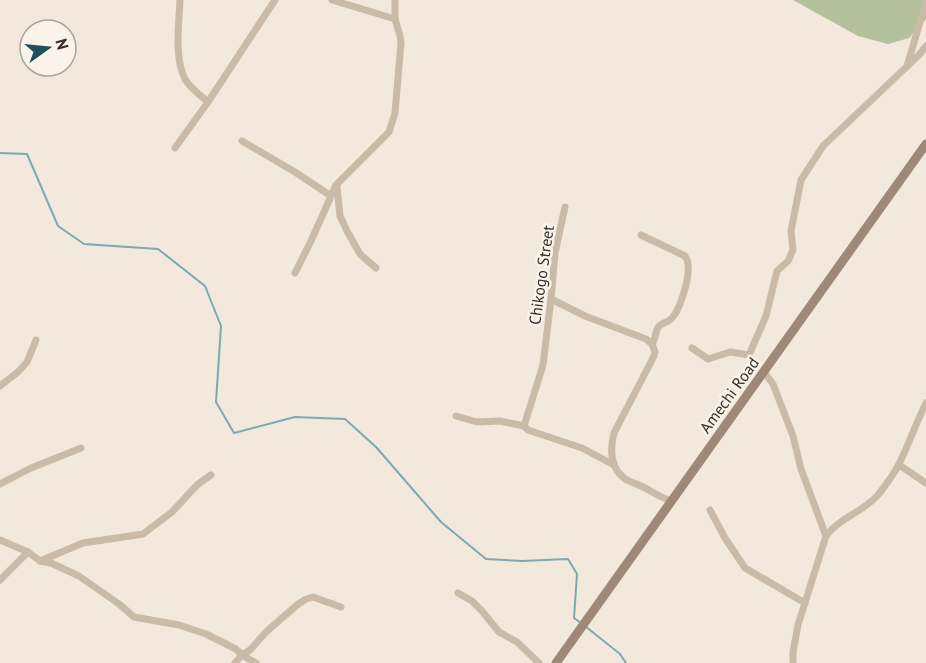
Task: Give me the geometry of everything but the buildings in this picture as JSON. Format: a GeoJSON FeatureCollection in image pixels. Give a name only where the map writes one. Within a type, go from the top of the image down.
{"type":"FeatureCollection","features":[{"type":"Feature","properties":{"kind":"main road","name":"Amechi Road"},"geometry":{"type":"LineString","coordinates":[[556,663],[926,144]]}},
{"type":"Feature","properties":{"kind":"street"},"geometry":{"type":"LineString","coordinates":[[180,0],[179,56],[181,67],[185,79],[208,102]]}},
{"type":"Feature","properties":{"kind":"street"},"geometry":{"type":"LineString","coordinates":[[176,148],[275,0]]}},
{"type":"Feature","properties":{"kind":"street"},"geometry":{"type":"LineString","coordinates":[[332,0],[395,18]]}},
{"type":"Feature","properties":{"kind":"street"},"geometry":{"type":"LineString","coordinates":[[295,273],[336,184],[389,132],[394,118],[401,43],[395,18],[395,0]]}},
{"type":"Feature","properties":{"kind":"street"},"geometry":{"type":"LineString","coordinates":[[906,67],[926,2]]}},
{"type":"Feature","properties":{"kind":"street"},"geometry":{"type":"LineString","coordinates":[[692,348],[708,359],[730,352],[749,355],[766,316],[777,271],[788,261],[793,250],[791,231],[801,180],[823,146],[926,46]]}},
{"type":"Feature","properties":{"kind":"street"},"geometry":{"type":"LineString","coordinates":[[243,141],[296,172],[331,196]]}},
{"type":"Feature","properties":{"kind":"street"},"geometry":{"type":"LineString","coordinates":[[336,184],[340,216],[347,231],[360,254],[376,268]]}},
{"type":"Feature","properties":{"kind":"street","name":"Chikogo Street"},"geometry":{"type":"LineString","coordinates":[[524,426],[543,365],[555,253],[565,207]]}},
{"type":"Feature","properties":{"kind":"street"},"geometry":{"type":"LineString","coordinates":[[641,235],[681,253],[688,263],[679,308],[671,320],[657,328],[656,338],[652,344]]}},
{"type":"Feature","properties":{"kind":"street"},"geometry":{"type":"LineString","coordinates":[[551,300],[585,316],[646,339],[652,344],[654,356],[614,433],[611,452],[619,474],[671,501]]}},
{"type":"Feature","properties":{"kind":"street"},"geometry":{"type":"LineString","coordinates":[[0,386],[27,362],[36,340]]}},
{"type":"Feature","properties":{"kind":"street"},"geometry":{"type":"LineString","coordinates":[[764,372],[773,384],[793,436],[805,479],[826,536]]}},
{"type":"Feature","properties":{"kind":"street"},"geometry":{"type":"LineString","coordinates":[[793,663],[794,640],[826,536],[831,529],[868,505],[878,494],[899,465],[926,403]]}},
{"type":"Feature","properties":{"kind":"street"},"geometry":{"type":"LineString","coordinates":[[456,416],[477,422],[500,421],[524,426],[528,430],[582,448],[614,465]]}},
{"type":"Feature","properties":{"kind":"street"},"geometry":{"type":"LineString","coordinates":[[0,484],[31,468],[81,448]]}},
{"type":"Feature","properties":{"kind":"street"},"geometry":{"type":"LineString","coordinates":[[899,465],[926,483]]}},
{"type":"Feature","properties":{"kind":"street"},"geometry":{"type":"LineString","coordinates":[[39,561],[83,543],[143,534],[172,512],[198,484],[211,475]]}},
{"type":"Feature","properties":{"kind":"street"},"geometry":{"type":"LineString","coordinates":[[710,510],[745,568],[805,603]]}},
{"type":"Feature","properties":{"kind":"street"},"geometry":{"type":"LineString","coordinates":[[0,540],[28,552],[39,561],[51,563],[79,576],[134,617],[179,625],[206,634],[236,649],[256,663]]}},
{"type":"Feature","properties":{"kind":"street"},"geometry":{"type":"LineString","coordinates":[[0,580],[28,552]]}},
{"type":"Feature","properties":{"kind":"street"},"geometry":{"type":"LineString","coordinates":[[458,593],[472,601],[500,632],[516,642],[539,663]]}},
{"type":"Feature","properties":{"kind":"street"},"geometry":{"type":"LineString","coordinates":[[235,663],[267,631],[306,599],[313,597],[341,607]]}},
{"type":"Feature","properties":{"kind":"green space"},"geometry":{"type":"Polygon","coordinates":[[[793,0],[926,0],[926,19],[909,38],[888,44],[858,36],[793,0]]]}},
{"type":"Feature","properties":{"kind":"waterway"},"geometry":{"type":"LineString","coordinates":[[0,153],[27,154],[58,226],[84,244],[158,249],[205,286],[221,326],[216,402],[234,433],[295,417],[345,419],[376,447],[441,522],[486,559],[522,561],[568,559],[577,574],[574,618],[581,623]]}},
{"type":"Feature","properties":{"kind":"waterway"},"geometry":{"type":"LineString","coordinates":[[585,626],[620,654],[626,663]]}}]}
